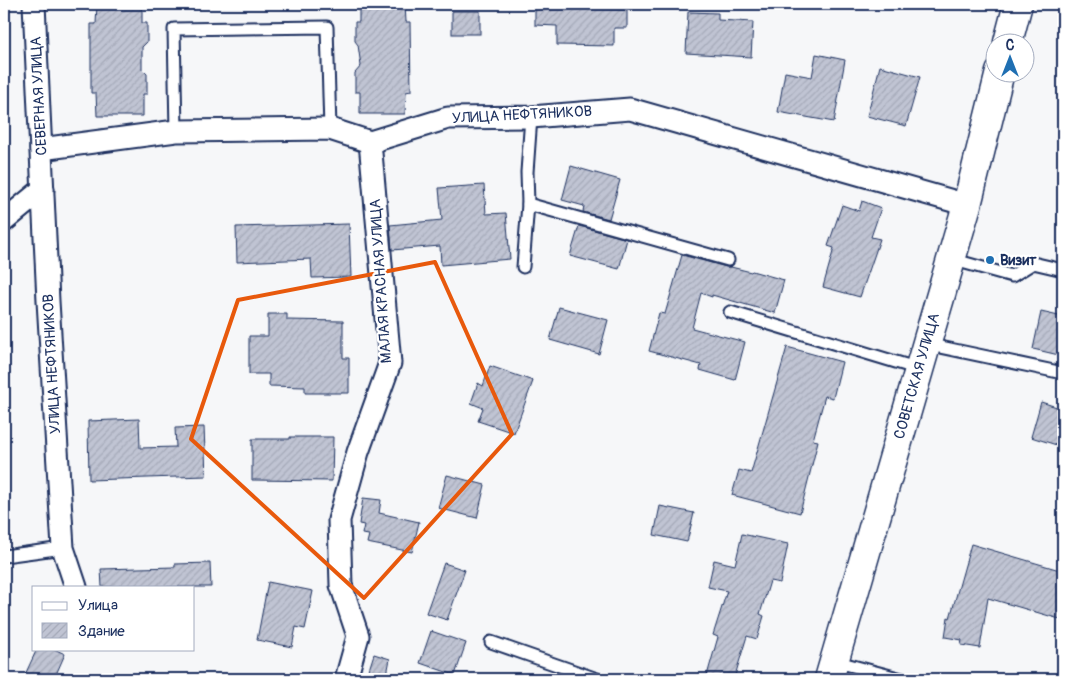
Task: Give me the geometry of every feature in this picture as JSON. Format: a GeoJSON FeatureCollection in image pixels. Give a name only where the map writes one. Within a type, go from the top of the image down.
{"type":"FeatureCollection","features":[{"type":"Feature","properties":{"kind":"street","name":"СЕВЕРНАЯ УЛИЦА"},"geometry":{"type":"LineString","coordinates":[[34,4],[43,189]]}},
{"type":"Feature","properties":{"kind":"street"},"geometry":{"type":"LineString","coordinates":[[1011,32],[1018,4]]}},
{"type":"Feature","properties":{"kind":"street","name":"СОВЕТСКАЯ УЛИЦА"},"geometry":{"type":"LineString","coordinates":[[832,670],[967,205],[998,82]]}},
{"type":"Feature","properties":{"kind":"street","name":"УЛИЦА НЕФТЯНИКОВ"},"geometry":{"type":"LineString","coordinates":[[370,142],[448,118],[531,117],[630,108],[967,205]]}},
{"type":"Feature","properties":{"kind":"street"},"geometry":{"type":"LineString","coordinates":[[41,149],[176,131],[330,129],[370,142]]}},
{"type":"Feature","properties":{"kind":"street","name":"МАЛАЯ КРАСНАЯ УЛИЦА"},"geometry":{"type":"LineString","coordinates":[[346,679],[358,636],[342,585],[339,520],[358,452],[390,363],[370,142]]}},
{"type":"Feature","properties":{"kind":"street"},"geometry":{"type":"LineString","coordinates":[[4,221],[43,189]]}},
{"type":"Feature","properties":{"kind":"street","name":"УЛИЦА НЕФТЯНИКОВ"},"geometry":{"type":"LineString","coordinates":[[43,189],[48,301],[64,548],[76,586]]}},
{"type":"Feature","properties":{"kind":"lane"},"geometry":{"type":"LineString","coordinates":[[176,131],[174,29],[327,27],[330,129]]}},
{"type":"Feature","properties":{"kind":"lane"},"geometry":{"type":"LineString","coordinates":[[523,268],[528,204],[527,172],[531,117]]}},
{"type":"Feature","properties":{"kind":"lane"},"geometry":{"type":"LineString","coordinates":[[528,204],[728,260]]}},
{"type":"Feature","properties":{"kind":"lane"},"geometry":{"type":"LineString","coordinates":[[951,260],[1012,276],[1033,263],[1063,270]]}},
{"type":"Feature","properties":{"kind":"lane"},"geometry":{"type":"LineString","coordinates":[[730,312],[923,356],[1063,373]]}},
{"type":"Feature","properties":{"kind":"lane"},"geometry":{"type":"LineString","coordinates":[[4,556],[64,548]]}},
{"type":"Feature","properties":{"kind":"lane"},"geometry":{"type":"LineString","coordinates":[[491,642],[597,679]]}},
{"type":"Feature","properties":{"kind":"lane"},"geometry":{"type":"LineString","coordinates":[[832,670],[902,679]]}},
{"type":"Feature","properties":{"kind":"highlighted area"},"geometry":{"type":"Polygon","coordinates":[[[435,262],[512,434],[364,598],[191,439],[238,300],[435,262]]]}},
{"type":"Feature","properties":{"kind":"building"},"geometry":{"type":"Polygon","coordinates":[[[97,4],[142,4],[142,23],[147,23],[147,42],[142,47],[142,69],[147,74],[147,94],[143,94],[143,116],[97,116],[96,93],[91,93],[91,24],[96,24],[97,4]]]}},
{"type":"Feature","properties":{"kind":"building"},"geometry":{"type":"Polygon","coordinates":[[[359,4],[405,4],[406,22],[410,22],[411,91],[406,92],[405,114],[360,114],[360,92],[355,92],[355,73],[361,66],[358,45],[355,41],[355,22],[359,22],[359,4]]]}},
{"type":"Feature","properties":{"kind":"building"},"geometry":{"type":"Polygon","coordinates":[[[535,4],[559,4],[559,7],[627,10],[627,28],[614,28],[614,46],[557,45],[557,26],[535,25],[535,4]]]}},
{"type":"Feature","properties":{"kind":"building"},"geometry":{"type":"Polygon","coordinates":[[[452,11],[480,11],[480,34],[452,34],[452,11]]]}},
{"type":"Feature","properties":{"kind":"building"},"geometry":{"type":"Polygon","coordinates":[[[688,12],[718,13],[718,20],[753,22],[751,57],[686,53],[688,12]]]}},
{"type":"Feature","properties":{"kind":"building"},"geometry":{"type":"Polygon","coordinates":[[[816,54],[845,60],[834,122],[778,112],[785,72],[812,77],[816,54]]]}},
{"type":"Feature","properties":{"kind":"building"},"geometry":{"type":"Polygon","coordinates":[[[880,66],[920,77],[906,126],[867,116],[880,66]]]}},
{"type":"Feature","properties":{"kind":"building"},"geometry":{"type":"Polygon","coordinates":[[[571,166],[620,180],[609,219],[583,212],[584,206],[562,200],[571,166]]]}},
{"type":"Feature","properties":{"kind":"building"},"geometry":{"type":"Polygon","coordinates":[[[484,185],[486,214],[506,213],[510,259],[441,265],[440,246],[392,250],[390,225],[442,220],[439,188],[484,185]]]}},
{"type":"Feature","properties":{"kind":"building"},"geometry":{"type":"Polygon","coordinates":[[[862,201],[881,208],[871,237],[880,239],[860,297],[823,287],[834,248],[828,246],[842,205],[859,211],[862,201]]]}},
{"type":"Feature","properties":{"kind":"building"},"geometry":{"type":"Polygon","coordinates":[[[349,224],[351,277],[312,278],[311,259],[237,262],[236,227],[349,224]]]}},
{"type":"Feature","properties":{"kind":"building"},"geometry":{"type":"Polygon","coordinates":[[[579,226],[627,239],[619,269],[570,256],[579,226]]]}},
{"type":"Feature","properties":{"kind":"building"},"geometry":{"type":"Polygon","coordinates":[[[682,255],[784,280],[775,313],[701,293],[692,328],[745,342],[735,380],[700,370],[701,365],[649,351],[659,313],[665,314],[682,255]]]}},
{"type":"Feature","properties":{"kind":"building"},"geometry":{"type":"Polygon","coordinates":[[[559,307],[608,320],[599,354],[550,340],[559,307]]]}},
{"type":"Feature","properties":{"kind":"building"},"geometry":{"type":"Polygon","coordinates":[[[1041,312],[1063,317],[1063,356],[1033,349],[1041,312]]]}},
{"type":"Feature","properties":{"kind":"building"},"geometry":{"type":"Polygon","coordinates":[[[268,314],[287,314],[287,320],[343,321],[343,358],[349,358],[349,393],[305,393],[305,387],[269,386],[269,374],[249,374],[249,336],[268,336],[268,314]]]}},
{"type":"Feature","properties":{"kind":"building"},"geometry":{"type":"Polygon","coordinates":[[[787,347],[842,362],[833,398],[825,396],[813,440],[818,441],[800,513],[732,495],[739,470],[751,473],[787,347]]]}},
{"type":"Feature","properties":{"kind":"building"},"geometry":{"type":"Polygon","coordinates":[[[490,366],[533,381],[514,433],[478,421],[483,408],[471,403],[478,383],[483,386],[490,366]]]}},
{"type":"Feature","properties":{"kind":"building"},"geometry":{"type":"Polygon","coordinates":[[[1041,402],[1063,409],[1063,447],[1031,437],[1041,402]]]}},
{"type":"Feature","properties":{"kind":"building"},"geometry":{"type":"Polygon","coordinates":[[[139,419],[140,448],[176,447],[175,428],[204,427],[206,476],[89,480],[88,421],[139,419]]]}},
{"type":"Feature","properties":{"kind":"building"},"geometry":{"type":"Polygon","coordinates":[[[290,437],[333,437],[332,481],[252,480],[252,439],[290,439],[290,437]]]}},
{"type":"Feature","properties":{"kind":"building"},"geometry":{"type":"Polygon","coordinates":[[[447,475],[485,485],[477,518],[438,508],[447,475]]]}},
{"type":"Feature","properties":{"kind":"building"},"geometry":{"type":"Polygon","coordinates":[[[363,498],[381,500],[379,513],[419,522],[412,552],[367,543],[369,535],[362,534],[364,525],[359,524],[363,498]]]}},
{"type":"Feature","properties":{"kind":"building"},"geometry":{"type":"Polygon","coordinates":[[[660,506],[694,513],[687,542],[654,535],[660,506]]]}},
{"type":"Feature","properties":{"kind":"building"},"geometry":{"type":"Polygon","coordinates":[[[742,534],[788,544],[780,583],[770,581],[760,614],[764,616],[757,639],[747,636],[734,679],[706,679],[718,637],[713,635],[727,591],[708,587],[714,560],[735,565],[742,534]]]}},
{"type":"Feature","properties":{"kind":"building"},"geometry":{"type":"Polygon","coordinates":[[[971,544],[1063,571],[1063,620],[988,598],[980,648],[961,645],[962,640],[945,637],[948,617],[950,618],[971,544]]]}},
{"type":"Feature","properties":{"kind":"building"},"geometry":{"type":"Polygon","coordinates":[[[210,563],[211,587],[102,586],[101,569],[175,567],[175,564],[210,563]]]}},
{"type":"Feature","properties":{"kind":"building"},"geometry":{"type":"Polygon","coordinates":[[[444,563],[465,570],[447,620],[426,613],[444,563]]]}},
{"type":"Feature","properties":{"kind":"building"},"geometry":{"type":"Polygon","coordinates":[[[268,582],[313,591],[305,629],[296,627],[292,647],[257,640],[268,582]]]}},
{"type":"Feature","properties":{"kind":"building"},"geometry":{"type":"Polygon","coordinates":[[[431,631],[466,643],[455,675],[420,663],[431,631]]]}},
{"type":"Feature","properties":{"kind":"building"},"geometry":{"type":"Polygon","coordinates":[[[37,650],[56,650],[65,654],[54,679],[23,679],[37,650]]]}},
{"type":"Feature","properties":{"kind":"building"},"geometry":{"type":"Polygon","coordinates":[[[374,654],[390,659],[386,679],[366,679],[374,654]]]}},
{"type":"Feature","properties":{"kind":"place","name":"Визит"},"geometry":{"type":"Point","coordinates":[990,260]}}]}
